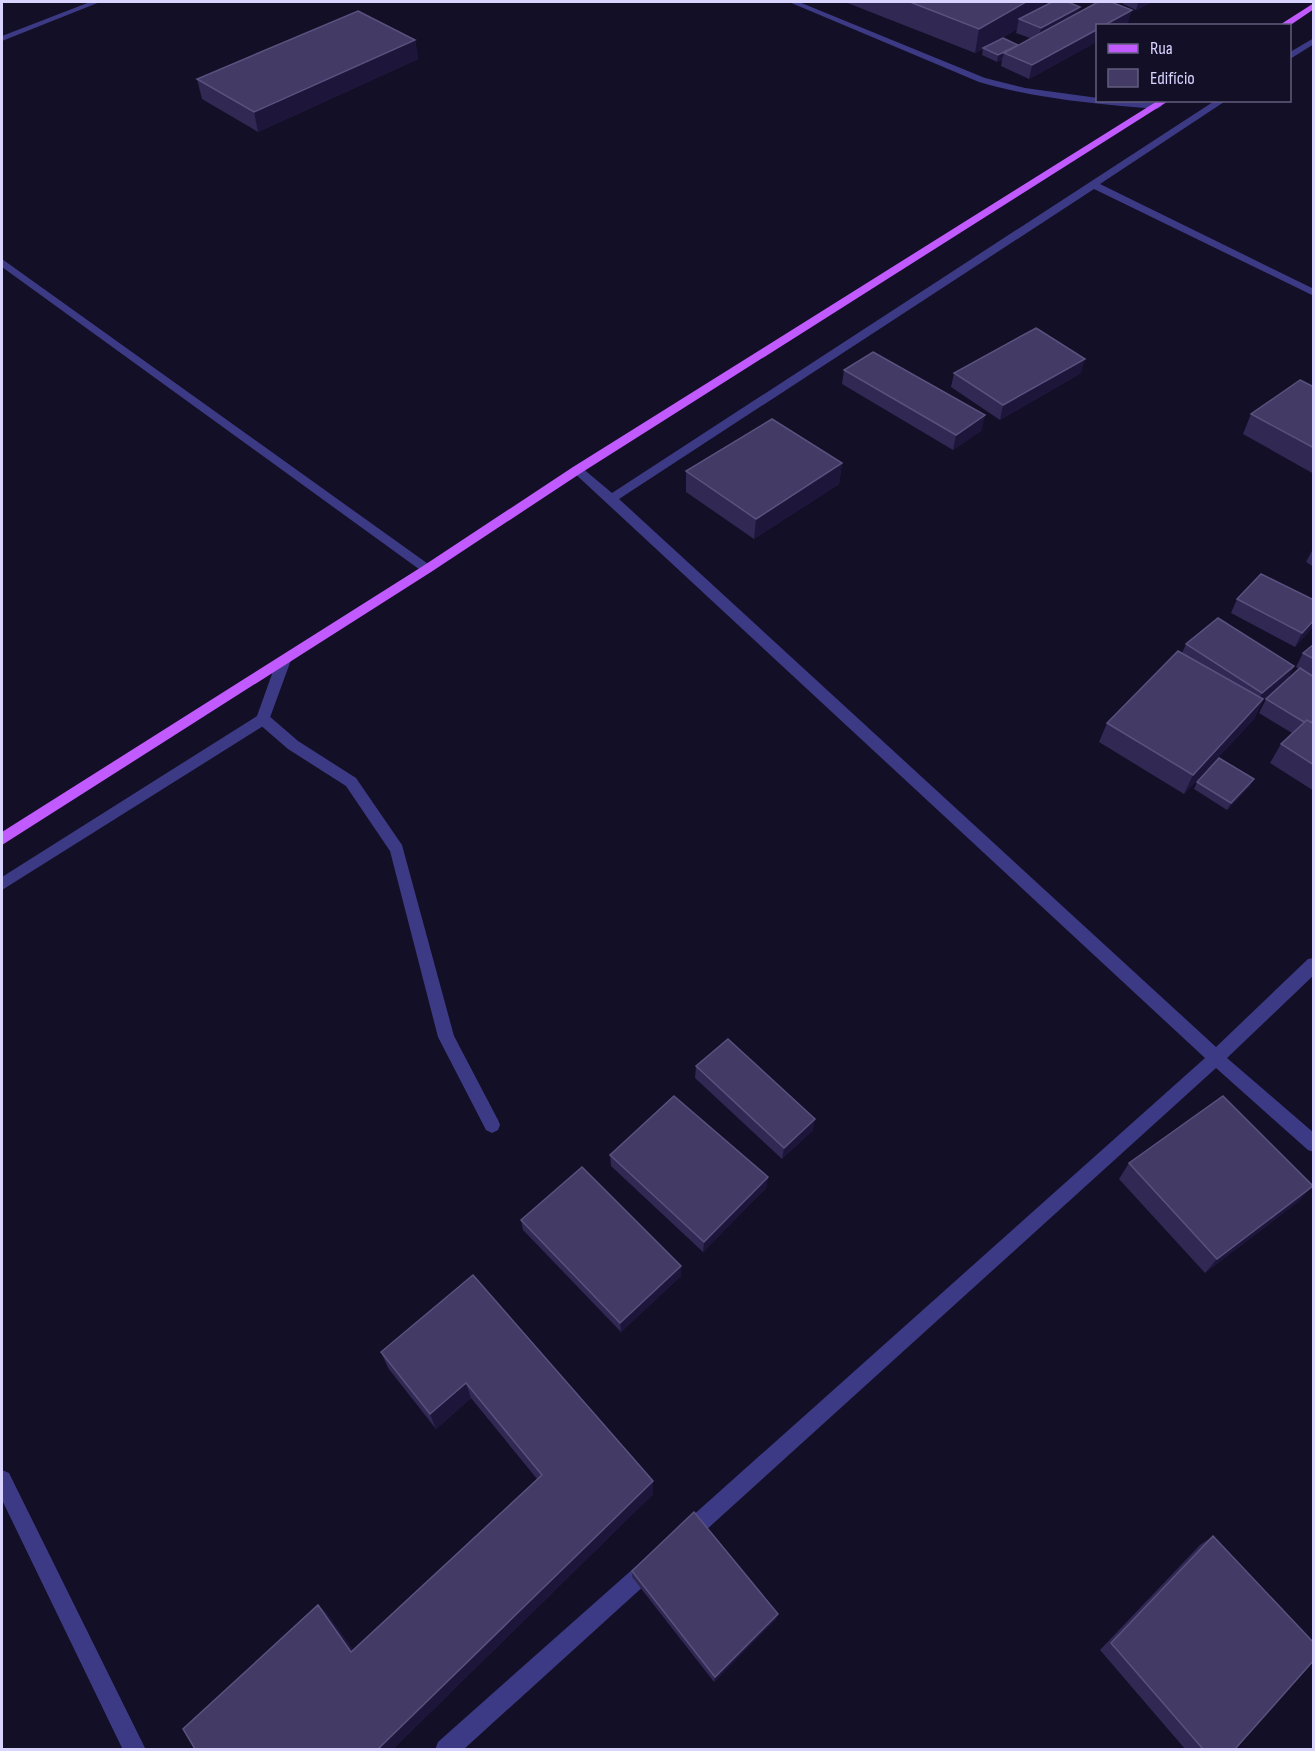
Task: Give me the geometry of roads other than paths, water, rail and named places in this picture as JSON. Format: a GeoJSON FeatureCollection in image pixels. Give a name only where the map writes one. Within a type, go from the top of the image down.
{"type":"FeatureCollection","features":[{"type":"Feature","properties":{"kind":"main road"},"geometry":{"type":"LineString","coordinates":[[1285,24],[1314,5]]}},
{"type":"Feature","properties":{"kind":"main road"},"geometry":{"type":"LineString","coordinates":[[2,839],[427,569],[577,470],[1162,103]]}},
{"type":"Feature","properties":{"kind":"street"},"geometry":{"type":"LineString","coordinates":[[2,39],[96,2]]}},
{"type":"Feature","properties":{"kind":"street"},"geometry":{"type":"LineString","coordinates":[[793,2],[982,80],[1010,89],[1038,95],[1096,99]]}},
{"type":"Feature","properties":{"kind":"street"},"geometry":{"type":"LineString","coordinates":[[1291,55],[1313,40]]}},
{"type":"Feature","properties":{"kind":"street"},"geometry":{"type":"LineString","coordinates":[[1146,102],[1162,103]]}},
{"type":"Feature","properties":{"kind":"street"},"geometry":{"type":"LineString","coordinates":[[611,499],[1092,184],[1143,155],[1220,102]]}},
{"type":"Feature","properties":{"kind":"street"},"geometry":{"type":"LineString","coordinates":[[1092,184],[1314,293]]}},
{"type":"Feature","properties":{"kind":"street"},"geometry":{"type":"LineString","coordinates":[[2,262],[427,569]]}},
{"type":"Feature","properties":{"kind":"street"},"geometry":{"type":"LineString","coordinates":[[577,470],[1216,1058],[1314,1144]]}},
{"type":"Feature","properties":{"kind":"street"},"geometry":{"type":"LineString","coordinates":[[2,885],[263,719],[284,660]]}},
{"type":"Feature","properties":{"kind":"street"},"geometry":{"type":"LineString","coordinates":[[263,719],[293,745],[351,782],[397,849],[446,1037],[492,1125]]}},
{"type":"Feature","properties":{"kind":"street"},"geometry":{"type":"LineString","coordinates":[[446,1749],[1216,1058],[1314,964]]}},
{"type":"Feature","properties":{"kind":"street"},"geometry":{"type":"LineString","coordinates":[[2,1480],[135,1749]]}}]}
